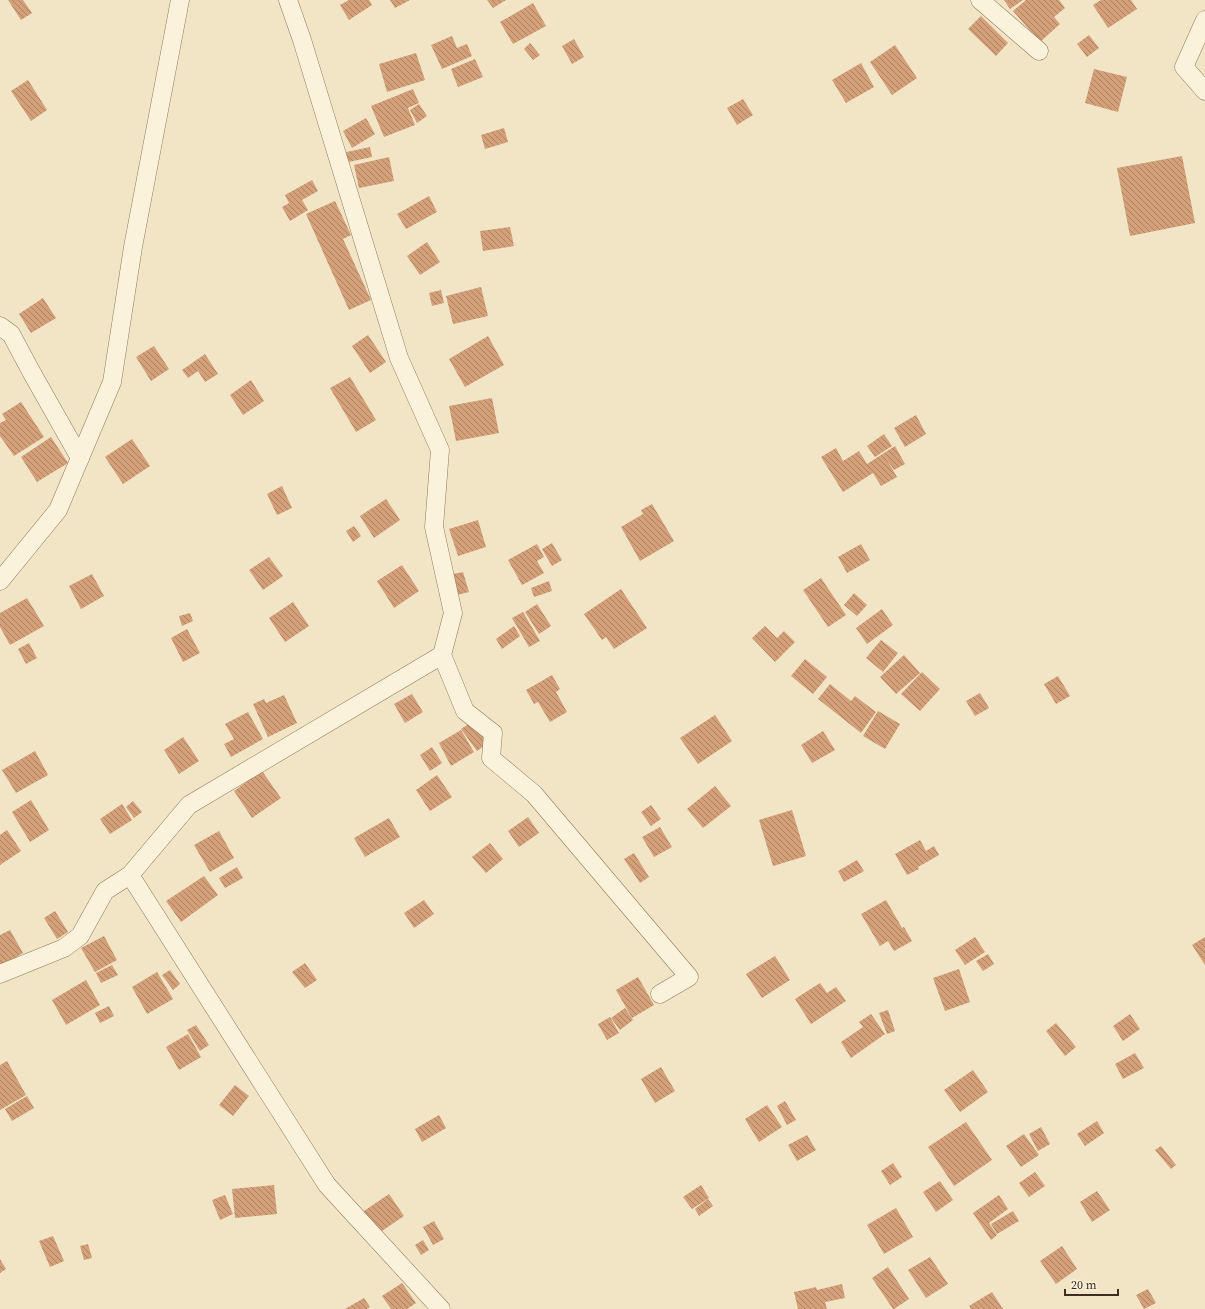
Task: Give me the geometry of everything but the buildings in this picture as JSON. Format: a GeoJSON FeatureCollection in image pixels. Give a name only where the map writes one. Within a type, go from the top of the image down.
{"type":"FeatureCollection","features":[{"type":"Feature","properties":{"kind":"street"},"geometry":{"type":"LineString","coordinates":[[0,581],[58,510],[112,382],[133,247],[180,0]]}},
{"type":"Feature","properties":{"kind":"street"},"geometry":{"type":"LineString","coordinates":[[288,0],[302,40],[399,358],[440,450],[434,527],[453,613],[442,655],[465,711],[493,733],[491,758],[534,794],[689,976],[660,994]]}},
{"type":"Feature","properties":{"kind":"street"},"geometry":{"type":"LineString","coordinates":[[980,0],[1039,51]]}},
{"type":"Feature","properties":{"kind":"street"},"geometry":{"type":"LineString","coordinates":[[1205,20],[1184,67],[1205,91]]}},
{"type":"Feature","properties":{"kind":"street"},"geometry":{"type":"LineString","coordinates":[[0,326],[11,334],[80,458]]}},
{"type":"Feature","properties":{"kind":"street"},"geometry":{"type":"LineString","coordinates":[[0,974],[64,948],[80,936],[105,891],[130,875],[189,806],[442,655]]}},
{"type":"Feature","properties":{"kind":"street"},"geometry":{"type":"LineString","coordinates":[[130,875],[327,1185],[441,1309]]}}]}
